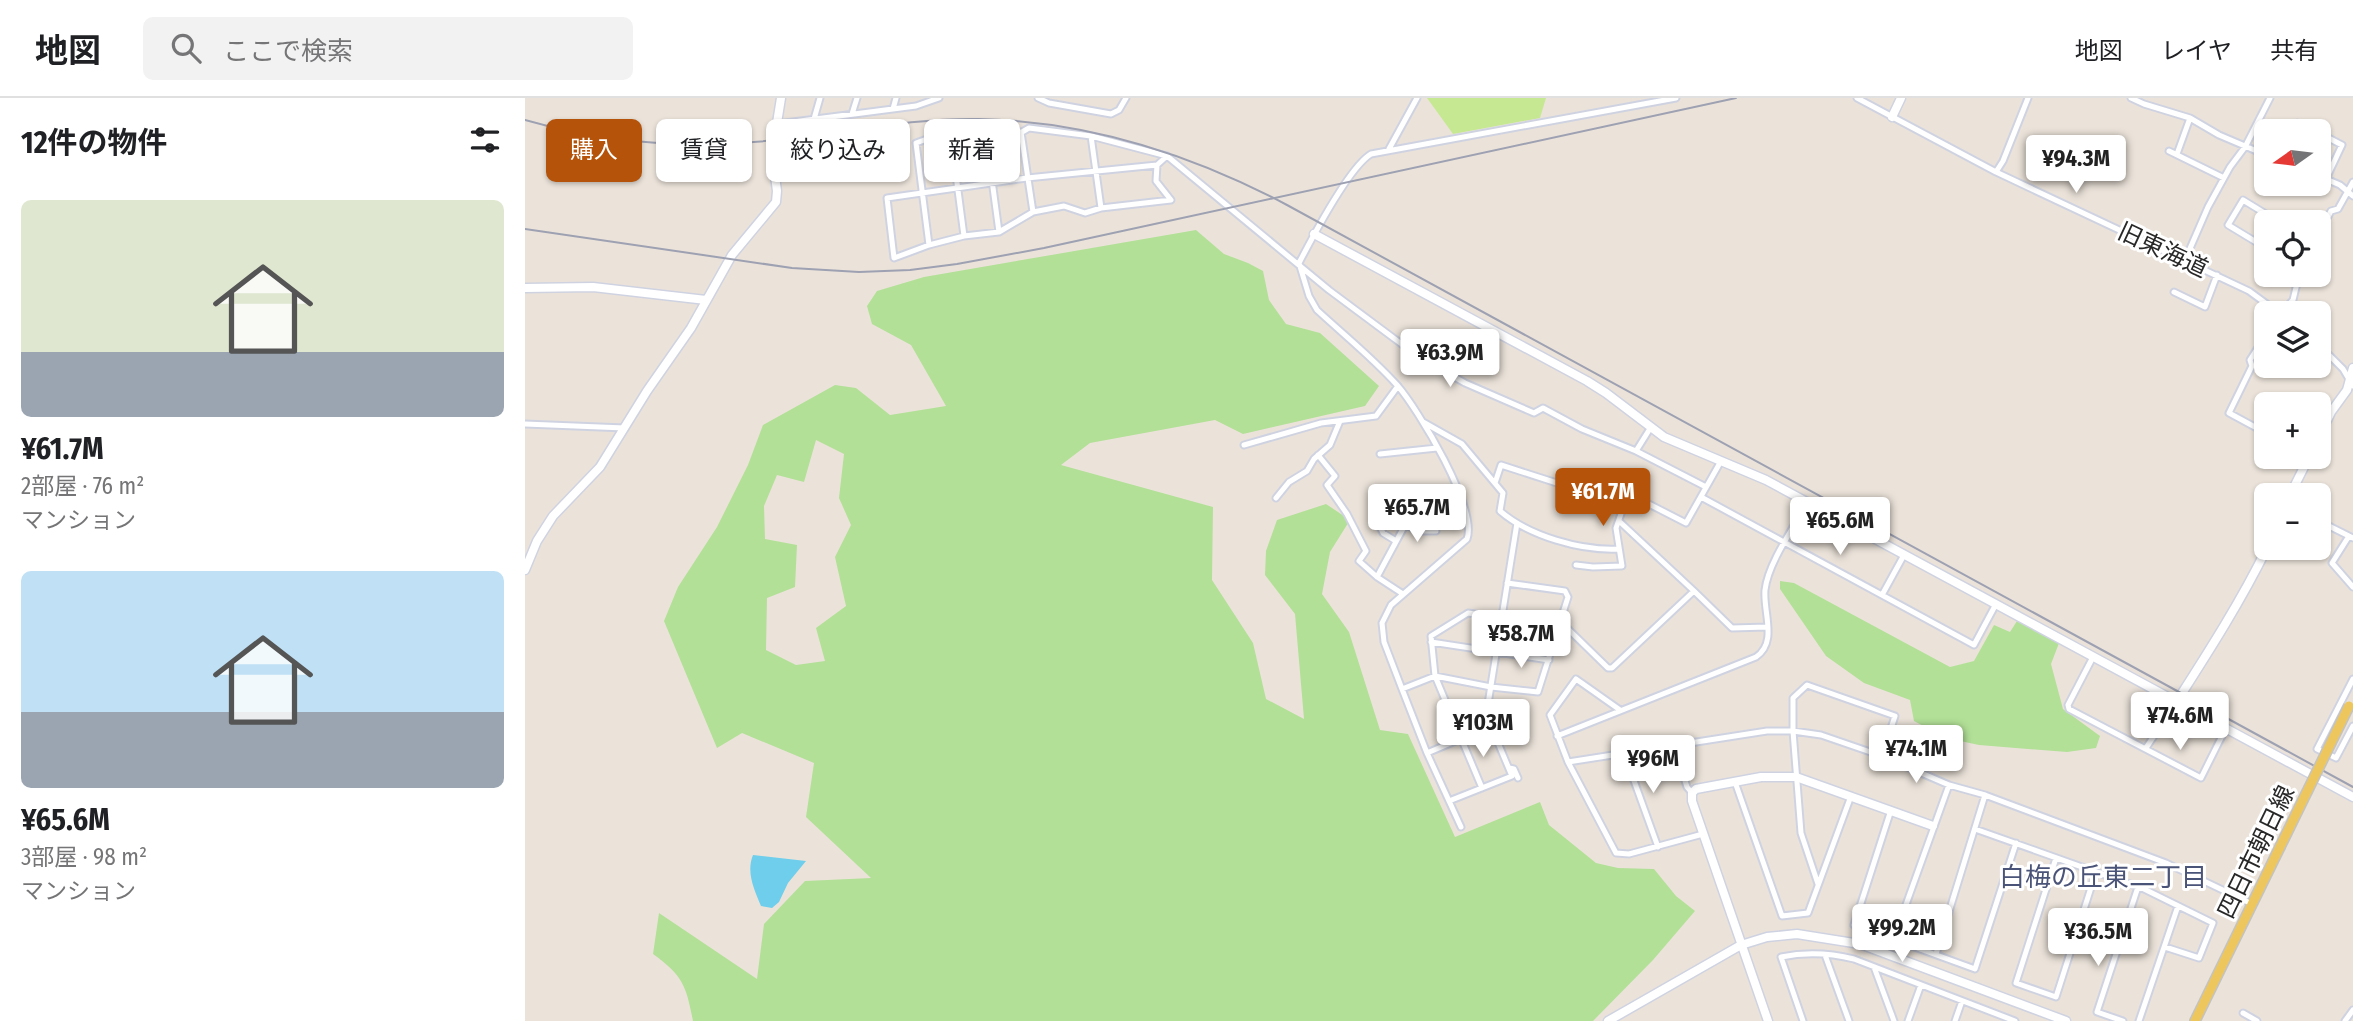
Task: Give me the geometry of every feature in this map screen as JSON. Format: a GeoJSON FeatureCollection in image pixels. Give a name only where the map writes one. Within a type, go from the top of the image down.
{"type":"FeatureCollection","features":[{"type":"Feature","properties":{"kind":"main road","name":"四日市朝日線"},"geometry":{"type":"LineString","coordinates":[[2195,1021],[2351,703]]}},
{"type":"Feature","properties":{"kind":"street"},"geometry":{"type":"LineString","coordinates":[[777,119],[781,98]]}},
{"type":"Feature","properties":{"kind":"street"},"geometry":{"type":"LineString","coordinates":[[820,98],[814,119],[916,106],[939,98]]}},
{"type":"Feature","properties":{"kind":"street"},"geometry":{"type":"LineString","coordinates":[[852,114],[857,98]]}},
{"type":"Feature","properties":{"kind":"street"},"geometry":{"type":"LineString","coordinates":[[893,108],[896,98]]}},
{"type":"Feature","properties":{"kind":"street"},"geometry":{"type":"LineString","coordinates":[[1038,98],[1049,103],[1111,114],[1119,110],[1126,98]]}},
{"type":"Feature","properties":{"kind":"street"},"geometry":{"type":"LineString","coordinates":[[1389,149],[1417,98]]}},
{"type":"Feature","properties":{"kind":"street"},"geometry":{"type":"LineString","coordinates":[[1461,827],[1427,753],[1402,689],[1384,642],[1382,623],[1391,605],[1463,544],[1469,533],[1467,517],[1458,486],[1398,386],[1317,310],[1309,296],[1299,263],[1314,234],[1359,164],[1371,154],[1676,98]]}},
{"type":"Feature","properties":{"kind":"street","name":"旧東海道"},"geometry":{"type":"LineString","coordinates":[[1857,98],[1996,172],[2249,290],[2264,301]]}},
{"type":"Feature","properties":{"kind":"street"},"geometry":{"type":"LineString","coordinates":[[1892,117],[1901,98]]}},
{"type":"Feature","properties":{"kind":"street"},"geometry":{"type":"LineString","coordinates":[[1996,172],[2003,162],[2028,98]]}},
{"type":"Feature","properties":{"kind":"street"},"geometry":{"type":"LineString","coordinates":[[2131,98],[2190,118],[2254,150]]}},
{"type":"Feature","properties":{"kind":"street"},"geometry":{"type":"LineString","coordinates":[[2185,260],[2208,207],[2245,147],[2270,98]]}},
{"type":"Feature","properties":{"kind":"street"},"geometry":{"type":"LineString","coordinates":[[2177,154],[2190,118]]}},
{"type":"Feature","properties":{"kind":"street"},"geometry":{"type":"LineString","coordinates":[[1033,212],[1021,132],[1029,128],[1091,136],[1167,156],[1338,298],[1419,357],[1502,400],[1534,412],[1543,408],[1706,487]]}},
{"type":"Feature","properties":{"kind":"street"},"geometry":{"type":"LineString","coordinates":[[1091,136],[1101,208]]}},
{"type":"Feature","properties":{"kind":"street"},"geometry":{"type":"LineString","coordinates":[[924,140],[916,143],[929,245]]}},
{"type":"Feature","properties":{"kind":"street"},"geometry":{"type":"LineString","coordinates":[[2331,140],[2342,145],[2331,168]]}},
{"type":"Feature","properties":{"kind":"street"},"geometry":{"type":"LineString","coordinates":[[2169,151],[2224,178]]}},
{"type":"Feature","properties":{"kind":"street"},"geometry":{"type":"LineString","coordinates":[[1157,165],[1156,181],[1171,200],[1101,208],[1085,213],[1064,206],[1033,212],[999,232],[964,236],[894,258],[887,198],[1027,178],[1157,165],[1167,156]]}},
{"type":"Feature","properties":{"kind":"street"},"geometry":{"type":"LineString","coordinates":[[2331,211],[2338,209],[2351,194],[2353,181]]}},
{"type":"Feature","properties":{"kind":"street"},"geometry":{"type":"LineString","coordinates":[[525,570],[537,541],[553,516],[600,467],[647,391],[691,328],[732,255],[776,202],[776,182]]}},
{"type":"Feature","properties":{"kind":"street"},"geometry":{"type":"LineString","coordinates":[[957,182],[964,236]]}},
{"type":"Feature","properties":{"kind":"street"},"geometry":{"type":"LineString","coordinates":[[2331,182],[2351,194]]}},
{"type":"Feature","properties":{"kind":"street"},"geometry":{"type":"LineString","coordinates":[[992,183],[999,232]]}},
{"type":"Feature","properties":{"kind":"street"},"geometry":{"type":"LineString","coordinates":[[2254,241],[2228,225],[2243,200],[2259,210]]}},
{"type":"Feature","properties":{"kind":"street"},"geometry":{"type":"LineString","coordinates":[[1314,234],[1587,381],[1664,437],[1758,475],[2353,797]]}},
{"type":"Feature","properties":{"kind":"street"},"geometry":{"type":"LineString","coordinates":[[2174,292],[2205,307],[2217,275]]}},
{"type":"Feature","properties":{"kind":"street"},"geometry":{"type":"LineString","coordinates":[[525,288],[593,287],[706,300]]}},
{"type":"Feature","properties":{"kind":"street"},"geometry":{"type":"LineString","coordinates":[[2254,354],[2250,360],[2252,366],[2229,413],[2254,427]]}},
{"type":"Feature","properties":{"kind":"street"},"geometry":{"type":"LineString","coordinates":[[2331,357],[2351,382]]}},
{"type":"Feature","properties":{"kind":"street"},"geometry":{"type":"LineString","coordinates":[[2331,412],[2351,382],[2353,368]]}},
{"type":"Feature","properties":{"kind":"street"},"geometry":{"type":"LineString","coordinates":[[1244,445],[1321,424],[1376,416],[1398,386]]}},
{"type":"Feature","properties":{"kind":"street"},"geometry":{"type":"LineString","coordinates":[[1276,498],[1289,482],[1307,471],[1318,455],[1330,445],[1340,421]]}},
{"type":"Feature","properties":{"kind":"street"},"geometry":{"type":"LineString","coordinates":[[1420,421],[1462,444],[1503,493],[1500,511],[1529,531],[1599,550],[1619,549]]}},
{"type":"Feature","properties":{"kind":"street"},"geometry":{"type":"LineString","coordinates":[[525,424],[625,428]]}},
{"type":"Feature","properties":{"kind":"street"},"geometry":{"type":"LineString","coordinates":[[1636,451],[1651,427]]}},
{"type":"Feature","properties":{"kind":"street"},"geometry":{"type":"LineString","coordinates":[[1380,454],[1437,449]]}},
{"type":"Feature","properties":{"kind":"street"},"geometry":{"type":"LineString","coordinates":[[1318,455],[1335,476],[1328,485],[1366,551],[1359,561],[1403,594]]}},
{"type":"Feature","properties":{"kind":"street"},"geometry":{"type":"LineString","coordinates":[[1576,565],[1622,566],[1616,528],[1622,511],[1643,501],[1686,523],[1721,461]]}},
{"type":"Feature","properties":{"kind":"street"},"geometry":{"type":"LineString","coordinates":[[1495,483],[1501,465],[1560,484],[1622,511]]}},
{"type":"Feature","properties":{"kind":"street"},"geometry":{"type":"LineString","coordinates":[[1377,577],[1405,525],[1410,493]]}},
{"type":"Feature","properties":{"kind":"street"},"geometry":{"type":"LineString","coordinates":[[1701,497],[1974,645],[1996,604]]}},
{"type":"Feature","properties":{"kind":"street"},"geometry":{"type":"LineString","coordinates":[[1408,502],[1427,505]]}},
{"type":"Feature","properties":{"kind":"street"},"geometry":{"type":"LineString","coordinates":[[1557,736],[1756,657],[1762,652],[1767,645],[1765,586],[1808,502]]}},
{"type":"Feature","properties":{"kind":"street"},"geometry":{"type":"LineString","coordinates":[[1376,518],[1384,533],[1396,541]]}},
{"type":"Feature","properties":{"kind":"street"},"geometry":{"type":"LineString","coordinates":[[1619,521],[1732,628],[1767,627]]}},
{"type":"Feature","properties":{"kind":"street"},"geometry":{"type":"LineString","coordinates":[[1450,801],[1513,776],[1491,726],[1488,704],[1517,523]]}},
{"type":"Feature","properties":{"kind":"street"},"geometry":{"type":"LineString","coordinates":[[1405,525],[1421,531],[1436,531]]}},
{"type":"Feature","properties":{"kind":"street"},"geometry":{"type":"LineString","coordinates":[[2331,527],[2351,537],[2332,562],[2353,587]]}},
{"type":"Feature","properties":{"kind":"street"},"geometry":{"type":"LineString","coordinates":[[1882,595],[1904,555]]}},
{"type":"Feature","properties":{"kind":"street"},"geometry":{"type":"LineString","coordinates":[[2146,748],[2227,624],[2261,560]]}},
{"type":"Feature","properties":{"kind":"street"},"geometry":{"type":"LineString","coordinates":[[1402,689],[1435,676],[1491,687],[1538,692],[1568,597],[1565,591],[1507,583]]}},
{"type":"Feature","properties":{"kind":"street"},"geometry":{"type":"LineString","coordinates":[[1482,789],[1435,676],[1431,636],[1468,613],[1559,626],[1567,628],[1608,668],[1612,668],[1694,591]]}},
{"type":"Feature","properties":{"kind":"street"},"geometry":{"type":"LineString","coordinates":[[1431,642],[1549,660]]}},
{"type":"Feature","properties":{"kind":"street"},"geometry":{"type":"LineString","coordinates":[[2093,657],[2068,705],[2069,709],[2201,778],[2226,728]]}},
{"type":"Feature","properties":{"kind":"street"},"geometry":{"type":"LineString","coordinates":[[1620,710],[1576,679],[1550,715],[1568,762],[1616,853],[1629,855],[1703,834]]}},
{"type":"Feature","properties":{"kind":"street"},"geometry":{"type":"LineString","coordinates":[[2353,679],[2317,748],[2336,758],[2353,726]]}},
{"type":"Feature","properties":{"kind":"street"},"geometry":{"type":"LineString","coordinates":[[1818,884],[1801,833],[1793,698],[1807,685],[1895,716],[1882,756]]}},
{"type":"Feature","properties":{"kind":"street"},"geometry":{"type":"LineString","coordinates":[[1427,753],[1491,726]]}},
{"type":"Feature","properties":{"kind":"street"},"geometry":{"type":"LineString","coordinates":[[1568,762],[1767,731],[1821,735],[1882,756],[1949,785],[1985,795],[2166,863],[2252,904]]}},
{"type":"Feature","properties":{"kind":"street"},"geometry":{"type":"LineString","coordinates":[[1674,746],[1768,1021]]}},
{"type":"Feature","properties":{"kind":"street"},"geometry":{"type":"LineString","coordinates":[[1624,753],[1658,846]]}},
{"type":"Feature","properties":{"kind":"street"},"geometry":{"type":"LineString","coordinates":[[1509,768],[1514,769],[1518,778]]}},
{"type":"Feature","properties":{"kind":"street"},"geometry":{"type":"LineString","coordinates":[[1692,793],[1696,789],[1735,782],[1796,777],[1933,826]]}},
{"type":"Feature","properties":{"kind":"street"},"geometry":{"type":"LineString","coordinates":[[1735,782],[1781,916],[1808,913],[1851,796]]}},
{"type":"Feature","properties":{"kind":"street"},"geometry":{"type":"LineString","coordinates":[[1894,939],[1949,785]]}},
{"type":"Feature","properties":{"kind":"street"},"geometry":{"type":"LineString","coordinates":[[1935,954],[1985,795]]}},
{"type":"Feature","properties":{"kind":"street"},"geometry":{"type":"LineString","coordinates":[[1891,810],[1854,925],[1975,969],[2016,843]]}},
{"type":"Feature","properties":{"kind":"street"},"geometry":{"type":"LineString","coordinates":[[1975,829],[2138,887],[2213,923],[2199,958],[2165,947]]}},
{"type":"Feature","properties":{"kind":"street"},"geometry":{"type":"LineString","coordinates":[[2056,858],[2016,983],[2056,997],[2096,872]]}},
{"type":"Feature","properties":{"kind":"street"},"geometry":{"type":"LineString","coordinates":[[2123,1021],[2097,1012],[2138,887]]}},
{"type":"Feature","properties":{"kind":"street"},"geometry":{"type":"LineString","coordinates":[[2139,1021],[2178,906]]}},
{"type":"Feature","properties":{"kind":"street"},"geometry":{"type":"LineString","coordinates":[[1608,1021],[1741,946],[1767,937],[1797,934],[1860,944],[2066,1021]]}},
{"type":"Feature","properties":{"kind":"street"},"geometry":{"type":"LineString","coordinates":[[1803,1021],[1781,957],[1796,954],[1838,955],[1921,985],[2002,1019],[2015,1021]]}},
{"type":"Feature","properties":{"kind":"street"},"geometry":{"type":"LineString","coordinates":[[1825,954],[1849,1021]]}},
{"type":"Feature","properties":{"kind":"street"},"geometry":{"type":"LineString","coordinates":[[1874,967],[1894,1021]]}},
{"type":"Feature","properties":{"kind":"street"},"geometry":{"type":"LineString","coordinates":[[1908,1021],[1921,985]]}},
{"type":"Feature","properties":{"kind":"street"},"geometry":{"type":"LineString","coordinates":[[1955,1021],[1962,1001]]}},
{"type":"Feature","properties":{"kind":"street"},"geometry":{"type":"LineString","coordinates":[[2345,1021],[2353,1010]]}},
{"type":"Feature","properties":{"kind":"street"},"geometry":{"type":"LineString","coordinates":[[2243,1013],[2257,1021]]}},
{"type":"Feature","properties":{"kind":"green space"},"geometry":{"type":"Polygon","coordinates":[[[1427,98],[1546,98],[1540,118],[1453,134],[1427,98]]]}},
{"type":"Feature","properties":{"kind":"green space"},"geometry":{"type":"Polygon","coordinates":[[[1196,230],[1224,254],[1263,271],[1269,300],[1286,324],[1320,333],[1379,386],[1365,406],[1243,434],[1215,420],[1090,443],[1061,465],[1213,507],[1212,580],[1253,643],[1266,699],[1304,719],[1295,614],[1265,575],[1266,551],[1277,520],[1326,504],[1350,520],[1330,552],[1322,594],[1349,632],[1380,730],[1408,734],[1455,837],[1540,802],[1549,825],[1596,863],[1618,868],[1654,869],[1676,896],[1695,911],[1653,960],[1593,1021],[693,1021],[682,982],[653,954],[659,913],[757,979],[764,924],[805,881],[871,878],[806,817],[814,763],[742,733],[717,748],[664,621],[678,587],[717,527],[748,465],[763,425],[835,385],[856,388],[890,415],[946,406],[911,345],[872,324],[867,306],[877,291],[924,277],[1196,230]],[[816,440],[804,482],[777,475],[764,506],[765,539],[797,545],[795,587],[767,598],[766,650],[796,665],[825,661],[816,628],[846,606],[835,557],[851,525],[839,498],[844,454],[816,440]]]}},
{"type":"Feature","properties":{"kind":"green space"},"geometry":{"type":"Polygon","coordinates":[[[1780,581],[1794,583],[1950,667],[1974,661],[1994,625],[2010,632],[2017,621],[2059,643],[2051,664],[2063,709],[2100,736],[2096,748],[2067,752],[1979,745],[1946,738],[1914,721],[1910,700],[1864,683],[1826,656],[1780,589],[1780,581]]]}},
{"type":"Feature","properties":{"kind":"water"},"geometry":{"type":"Polygon","coordinates":[[[753,855],[806,861],[788,883],[779,902],[772,908],[761,906],[756,893],[751,874],[753,855]]]}},
{"type":"Feature","properties":{"kind":"railway"},"geometry":{"type":"LineString","coordinates":[[525,229],[792,268],[859,272],[910,270],[1044,248],[1736,98]]}},
{"type":"Feature","properties":{"kind":"railway"},"geometry":{"type":"LineString","coordinates":[[525,120],[589,135],[685,144],[750,142],[953,119],[1019,121],[1099,134],[1176,156],[1214,170],[1287,205],[2353,787]]}},
{"type":"Feature","properties":{"kind":"district","name":"白梅の丘東二丁目"},"geometry":{"type":"Point","coordinates":[2103,877]}}]}
